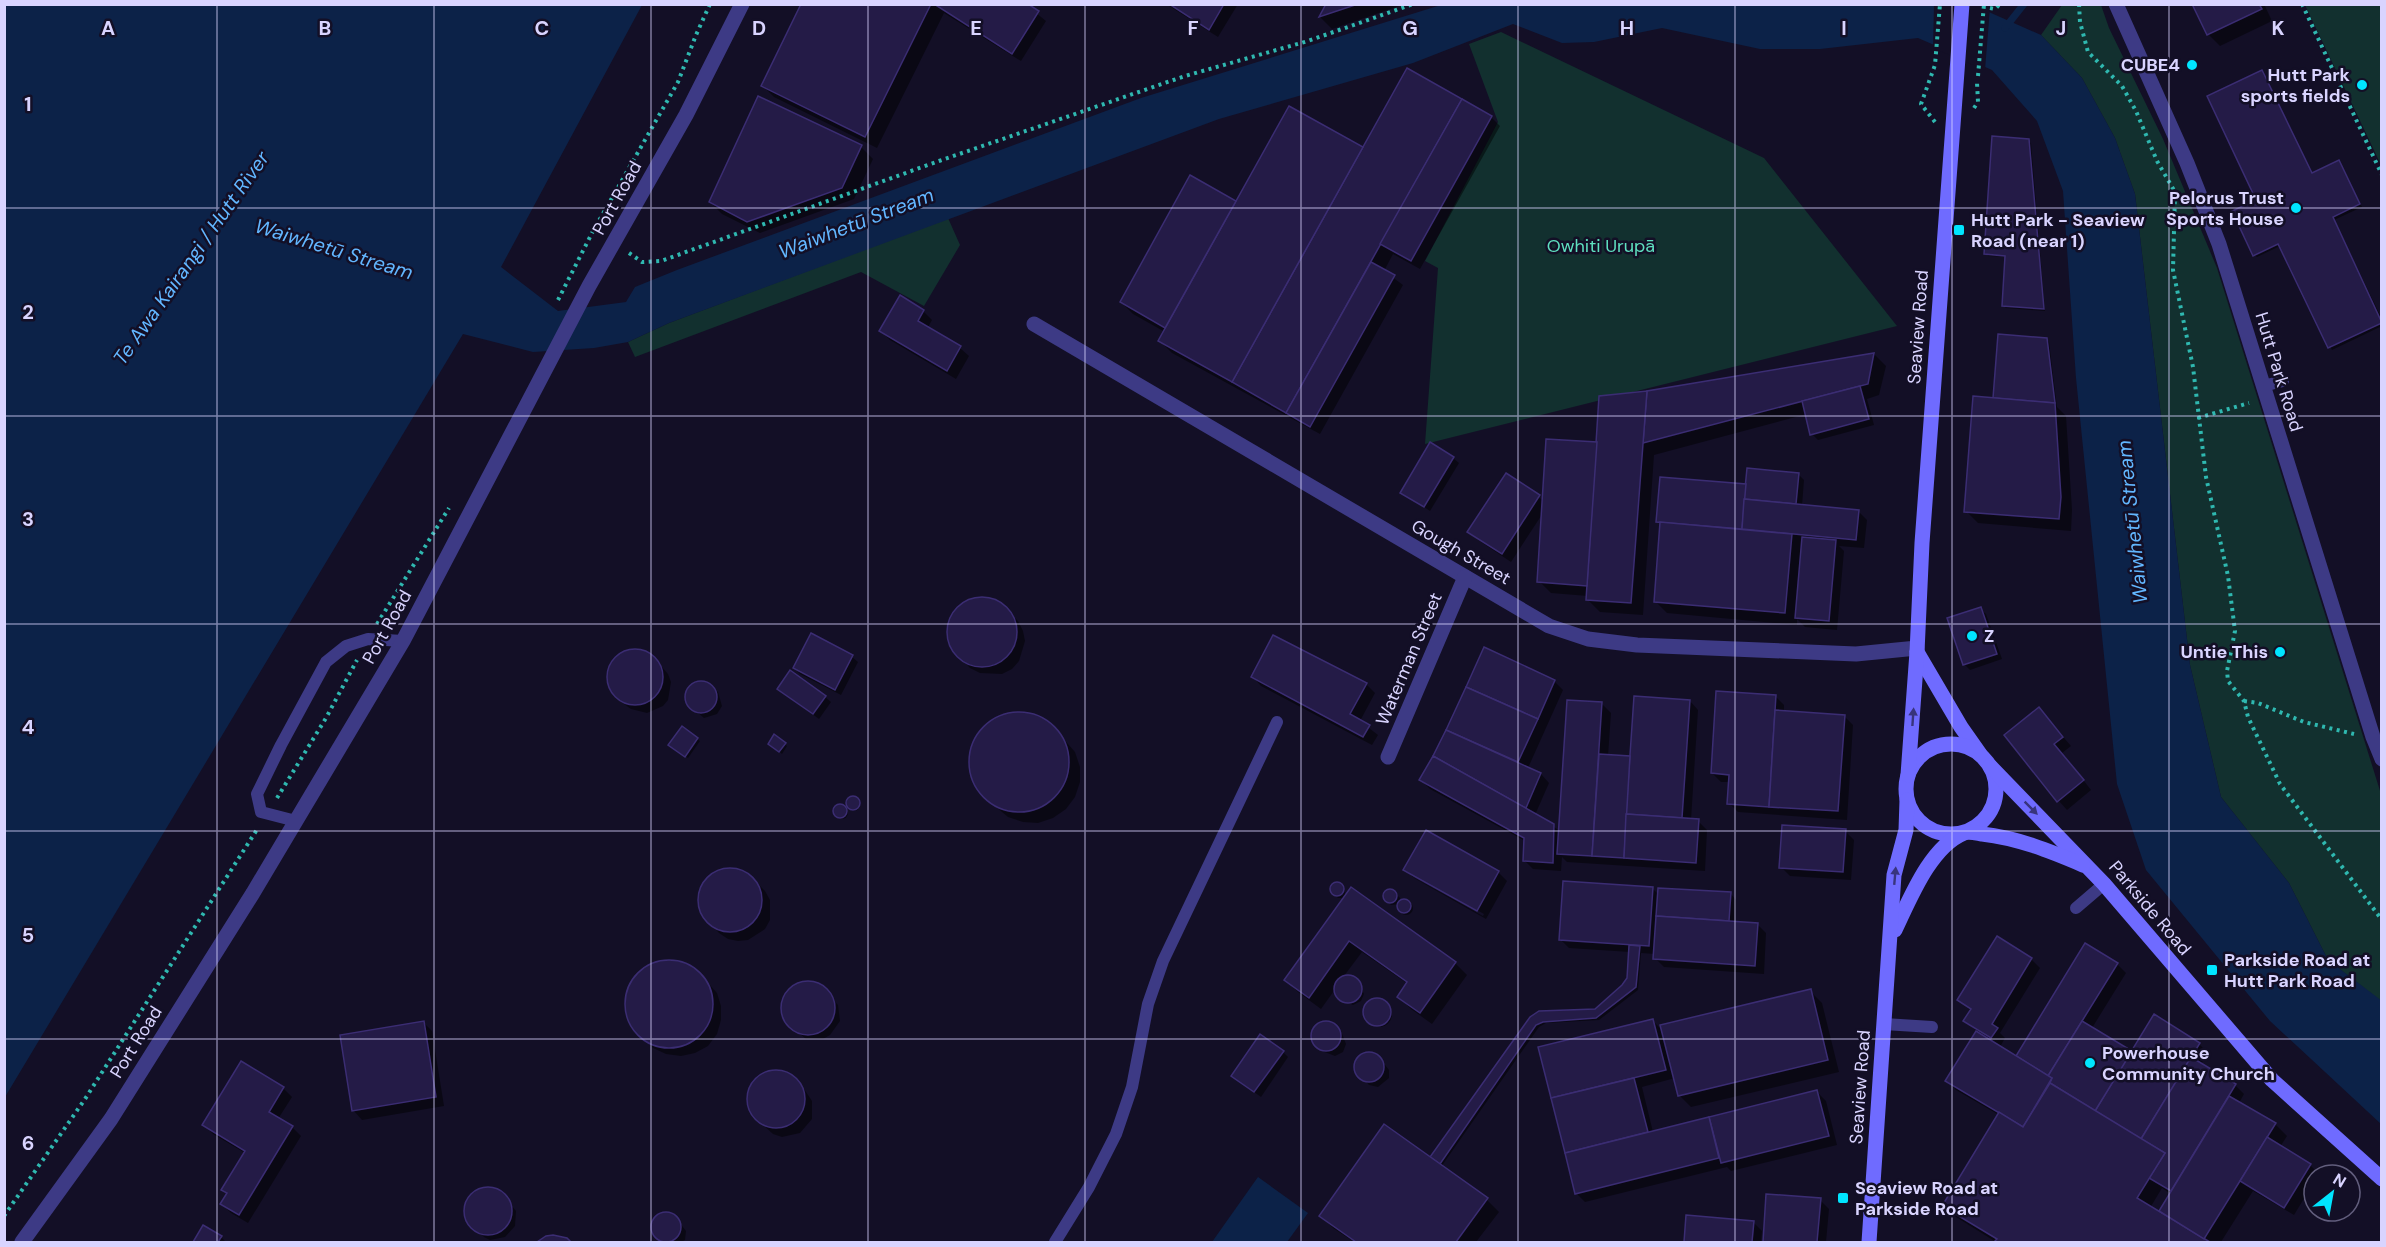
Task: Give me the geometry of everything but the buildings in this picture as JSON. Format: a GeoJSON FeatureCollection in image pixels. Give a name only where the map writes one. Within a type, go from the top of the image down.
{"type":"FeatureCollection","features":[{"type":"Feature","properties":{"kind":"main road","name":"Seaview Road"},"geometry":{"type":"LineString","coordinates":[[1908,775],[1922,543],[1962,4]]}},
{"type":"Feature","properties":{"kind":"main road"},"geometry":{"type":"LineString","coordinates":[[1917,650],[1961,727],[1986,761],[1995,779],[1996,794],[1992,808],[1984,820],[1966,832],[1947,834],[1927,827],[1911,812],[1906,788],[1908,775],[1922,754],[1934,747],[1946,744],[1960,745],[1986,761]]}},
{"type":"Feature","properties":{"kind":"main road","name":"Parkside Road"},"geometry":{"type":"LineString","coordinates":[[1986,761],[2090,867],[2272,1080],[2382,1179]]}},
{"type":"Feature","properties":{"kind":"main road","name":"Seaview Road"},"geometry":{"type":"LineString","coordinates":[[1869,1242],[1892,935],[1894,875],[1906,830],[1907,800]]}},
{"type":"Feature","properties":{"kind":"main road","name":"Seaview Road"},"geometry":{"type":"LineString","coordinates":[[1892,935],[1914,889],[1928,868],[1952,841],[1966,832]]}},
{"type":"Feature","properties":{"kind":"main road","name":"Parkside Road"},"geometry":{"type":"LineString","coordinates":[[1966,832],[1995,835],[2031,843],[2090,867]]}},
{"type":"Feature","properties":{"kind":"street","name":"Port Road"},"geometry":{"type":"LineString","coordinates":[[22,1242],[111,1119],[296,821],[403,641],[589,286],[686,115],[742,4]]}},
{"type":"Feature","properties":{"kind":"street","name":"Hutt Park Road"},"geometry":{"type":"LineString","coordinates":[[2116,4],[2187,163],[2219,244],[2373,737],[2382,759]]}},
{"type":"Feature","properties":{"kind":"street","name":"Gough Street"},"geometry":{"type":"LineString","coordinates":[[1034,324],[1549,626],[1588,639],[1637,645],[1856,654],[1917,650]]}},
{"type":"Feature","properties":{"kind":"street","name":"Waterman Street"},"geometry":{"type":"LineString","coordinates":[[1388,757],[1465,577]]}},
{"type":"Feature","properties":{"kind":"lane"},"geometry":{"type":"LineString","coordinates":[[2265,393],[2283,381]]}},
{"type":"Feature","properties":{"kind":"lane"},"geometry":{"type":"LineString","coordinates":[[296,821],[261,812],[257,794],[280,745],[326,662],[346,646],[368,639],[403,641]]}},
{"type":"Feature","properties":{"kind":"lane"},"geometry":{"type":"LineString","coordinates":[[1055,1242],[1089,1187],[1116,1134],[1132,1086],[1148,1004],[1163,961],[1277,722]]}},
{"type":"Feature","properties":{"kind":"lane"},"geometry":{"type":"LineString","coordinates":[[2076,908],[2104,884]]}},
{"type":"Feature","properties":{"kind":"lane"},"geometry":{"type":"LineString","coordinates":[[1884,1024],[1932,1027]]}},
{"type":"Feature","properties":{"kind":"path"},"geometry":{"type":"LineString","coordinates":[[568,280],[592,233],[678,82],[710,4]]}},
{"type":"Feature","properties":{"kind":"path"},"geometry":{"type":"LineString","coordinates":[[592,233],[614,243],[642,262],[661,261],[939,160],[1185,76],[1308,41],[1413,4]]}},
{"type":"Feature","properties":{"kind":"path"},"geometry":{"type":"LineString","coordinates":[[1925,109],[1921,104],[1933,74],[1940,4]]}},
{"type":"Feature","properties":{"kind":"path"},"geometry":{"type":"LineString","coordinates":[[1976,106],[1984,4]]}},
{"type":"Feature","properties":{"kind":"path"},"geometry":{"type":"LineString","coordinates":[[1990,8],[1995,9],[2000,4]]}},
{"type":"Feature","properties":{"kind":"path"},"geometry":{"type":"LineString","coordinates":[[2079,4],[2080,22],[2088,52],[2122,86],[2136,111],[2157,162],[2175,192],[2173,270],[2193,368],[2206,477],[2228,576],[2235,631],[2228,681],[2244,701],[2248,717],[2280,784],[2382,920]]}},
{"type":"Feature","properties":{"kind":"path"},"geometry":{"type":"LineString","coordinates":[[2302,4],[2382,175]]}},
{"type":"Feature","properties":{"kind":"path"},"geometry":{"type":"LineString","coordinates":[[2198,418],[2265,393]]}},
{"type":"Feature","properties":{"kind":"path"},"geometry":{"type":"LineString","coordinates":[[2244,701],[2258,703],[2304,722],[2373,737]]}},
{"type":"Feature","properties":{"kind":"green space"},"geometry":{"type":"Polygon","coordinates":[[[2062,5],[2101,5],[2109,28],[2163,139],[2217,268],[2381,794],[2381,1001],[2328,960],[2289,883],[2221,797],[2190,665],[2135,194],[2115,138],[2082,78],[2041,35],[2062,5]]]}},
{"type":"Feature","properties":{"kind":"green space","name":"Hutt Park sports fields"},"geometry":{"type":"Polygon","coordinates":[[[2305,5],[2381,5],[2381,165],[2305,5]]]}},
{"type":"Feature","properties":{"kind":"green space","name":"Owhiti Urupā"},"geometry":{"type":"Polygon","coordinates":[[[1501,32],[1764,158],[1897,326],[1425,444],[1438,268],[1425,261],[1498,122],[1469,44],[1501,32]]]}},
{"type":"Feature","properties":{"kind":"green space"},"geometry":{"type":"Polygon","coordinates":[[[948,218],[960,245],[924,306],[861,272],[635,357],[628,342],[669,323],[948,218]]]}},
{"type":"Feature","properties":{"kind":"water"},"geometry":{"type":"Polygon","coordinates":[[[5,4],[642,5],[501,267],[558,311],[626,302],[635,287],[677,270],[1141,98],[1441,5],[1973,5],[2041,35],[2082,78],[2115,138],[2135,194],[2190,665],[2221,797],[2289,883],[2328,960],[2382,1001],[2381,1124],[2270,1021],[2146,870],[2117,784],[2076,378],[2063,191],[2037,121],[1992,70],[1918,38],[1820,49],[1760,49],[1662,28],[1594,42],[1562,43],[1513,24],[1413,63],[1219,119],[669,323],[628,342],[594,348],[533,352],[463,334],[5,1097],[5,4]]]}},
{"type":"Feature","properties":{"kind":"water"},"geometry":{"type":"Polygon","coordinates":[[[1258,1177],[1308,1213],[1287,1242],[1212,1242],[1258,1177]]]}},
{"type":"Feature","properties":{"kind":"pier"},"geometry":{"type":"Polygon","coordinates":[[[1981,4],[1990,8],[1985,70],[1933,48],[1934,5],[1981,4]]]}},
{"type":"Feature","properties":{"kind":"waterway"},"geometry":{"type":"LineString","coordinates":[[2005,28],[2024,4]]}},
{"type":"Feature","properties":{"kind":"place","name":"CUBE4"},"geometry":{"type":"Point","coordinates":[2192,65]}},
{"type":"Feature","properties":{"kind":"place","name":"Hutt Park sports fields"},"geometry":{"type":"Point","coordinates":[2362,85]}},
{"type":"Feature","properties":{"kind":"place","name":"Pelorus Trust Sports House"},"geometry":{"type":"Point","coordinates":[2296,208]}},
{"type":"Feature","properties":{"kind":"place","name":"Hutt Park - Seaview Road (near 1)"},"geometry":{"type":"Point","coordinates":[1959,230]}},
{"type":"Feature","properties":{"kind":"place","name":"Z"},"geometry":{"type":"Point","coordinates":[1972,636]}},
{"type":"Feature","properties":{"kind":"place","name":"Untie This"},"geometry":{"type":"Point","coordinates":[2280,652]}},
{"type":"Feature","properties":{"kind":"place","name":"Parkside Road at Hutt Park Road"},"geometry":{"type":"Point","coordinates":[2212,970]}},
{"type":"Feature","properties":{"kind":"place","name":"Powerhouse Community Church"},"geometry":{"type":"Point","coordinates":[2090,1063]}},
{"type":"Feature","properties":{"kind":"place","name":"Seaview Road at Parkside Road"},"geometry":{"type":"Point","coordinates":[1843,1198]}},
{"type":"Feature","properties":{"kind":"water label","name":"Waiwhetū Stream"},"geometry":{"type":"Point","coordinates":[856,223]}},
{"type":"Feature","properties":{"kind":"water label","name":"Waiwhetū Stream"},"geometry":{"type":"Point","coordinates":[334,249]}},
{"type":"Feature","properties":{"kind":"water label","name":"Te Awa Kairangi / Hutt River"},"geometry":{"type":"Point","coordinates":[191,258]}},
{"type":"Feature","properties":{"kind":"water label","name":"Waiwhetū Stream"},"geometry":{"type":"Point","coordinates":[2132,522]}}]}
